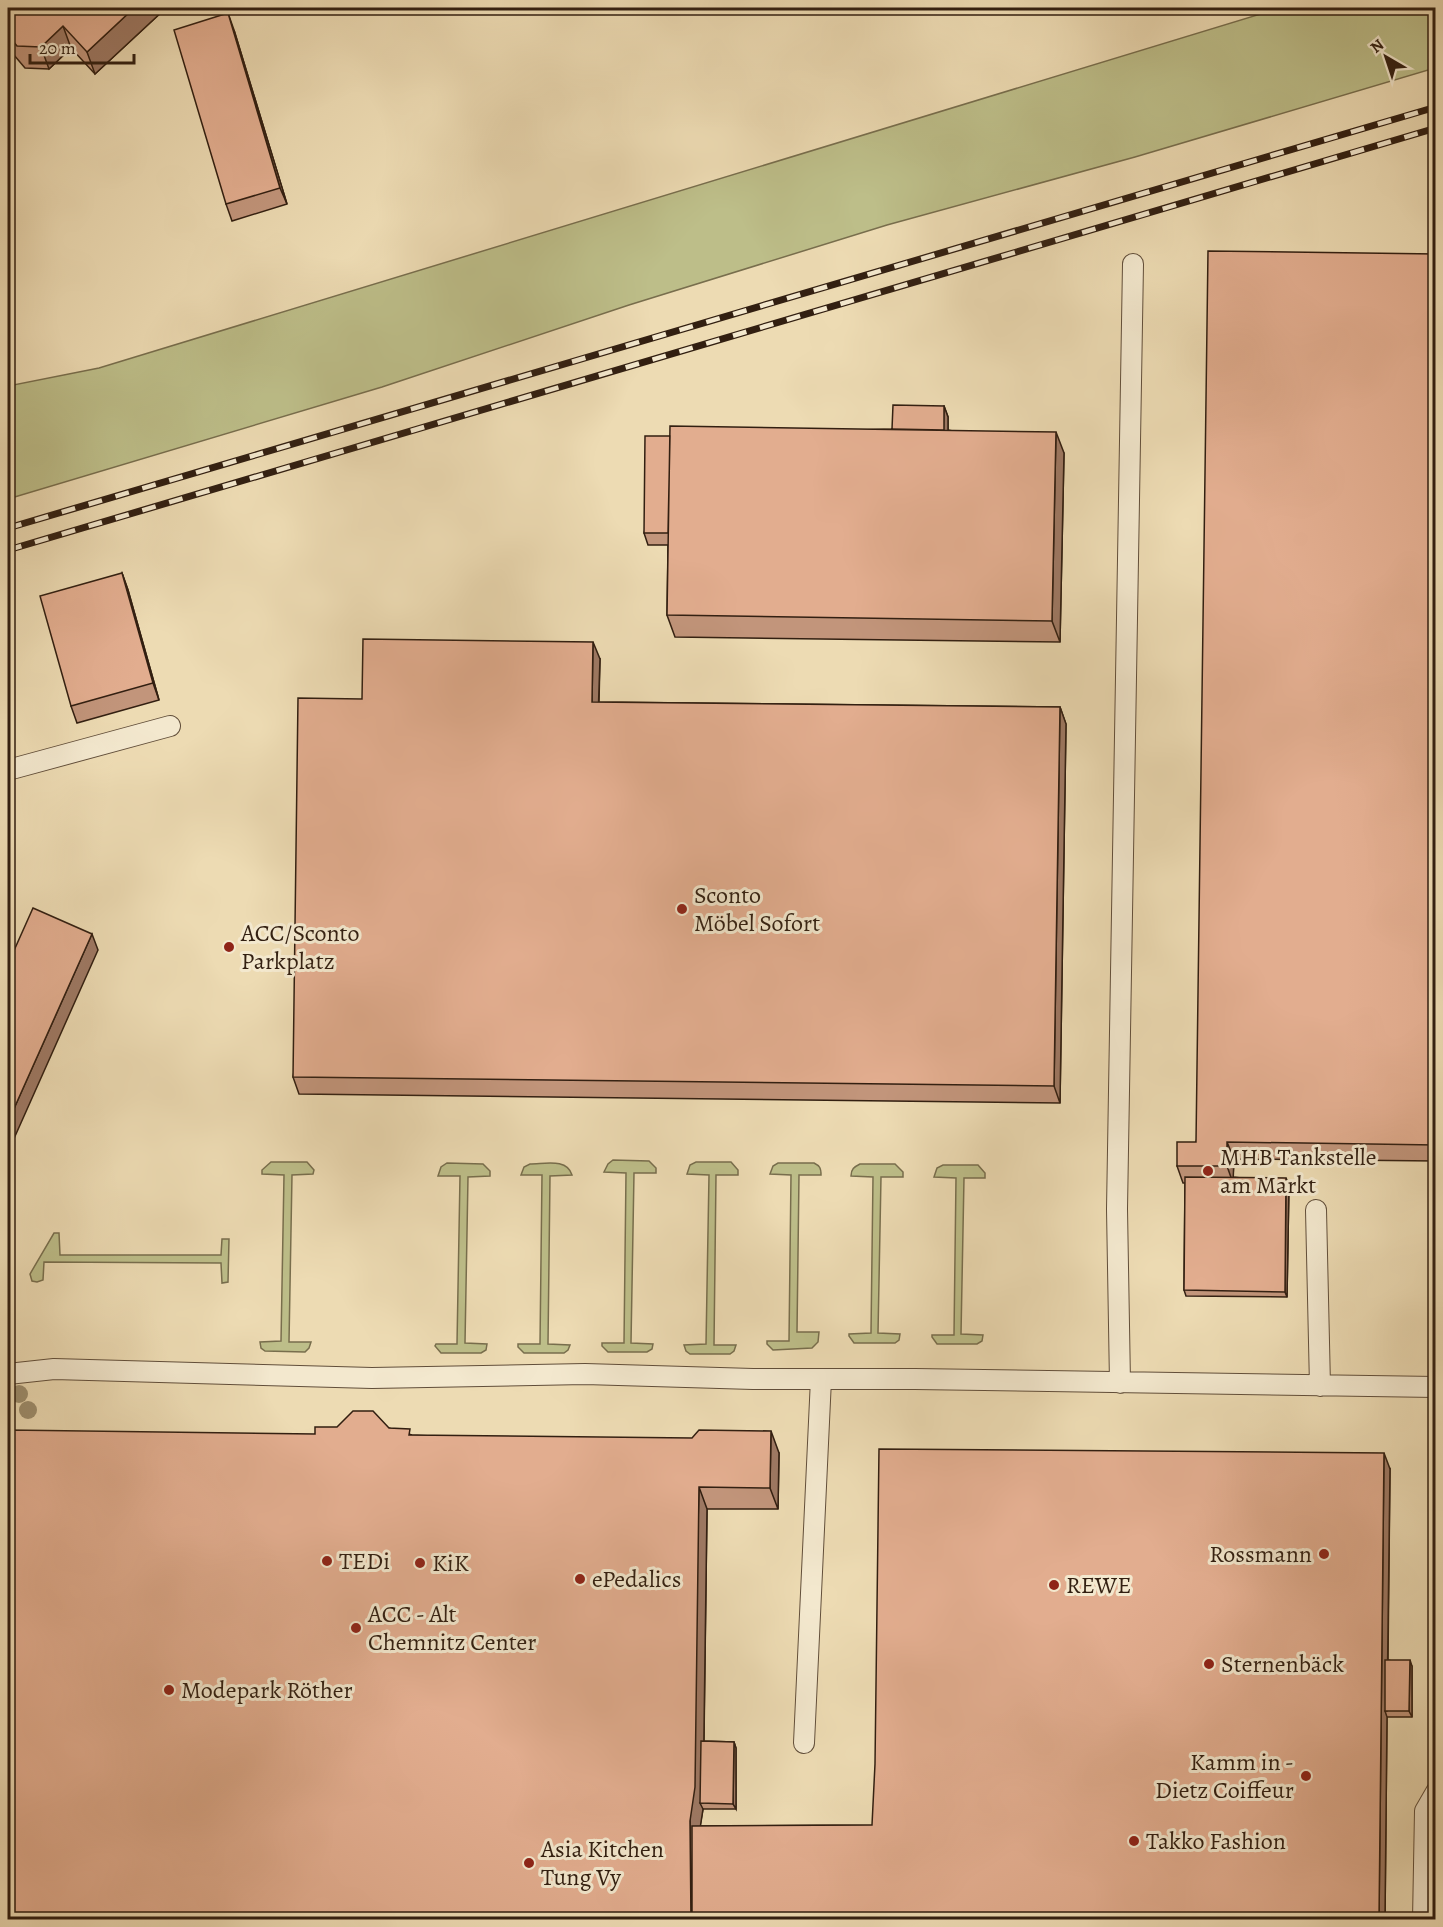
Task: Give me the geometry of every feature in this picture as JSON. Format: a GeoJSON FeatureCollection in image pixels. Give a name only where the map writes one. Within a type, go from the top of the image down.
{"type":"FeatureCollection","features":[{"type":"Feature","properties":{"kind":"lane"},"geometry":{"type":"LineString","coordinates":[[1120,1383],[1117,1209],[1133,264]]}},
{"type":"Feature","properties":{"kind":"lane"},"geometry":{"type":"LineString","coordinates":[[8,770],[170,726]]}},
{"type":"Feature","properties":{"kind":"lane"},"geometry":{"type":"LineString","coordinates":[[1316,1210],[1320,1386]]}},
{"type":"Feature","properties":{"kind":"lane"},"geometry":{"type":"LineString","coordinates":[[8,1374],[54,1369],[372,1378],[585,1374],[1436,1387]]}},
{"type":"Feature","properties":{"kind":"lane"},"geometry":{"type":"LineString","coordinates":[[804,1743],[821,1379]]}},
{"type":"Feature","properties":{"kind":"lane"},"geometry":{"type":"LineString","coordinates":[[1423,1920],[1425,1811],[1436,1792]]}},
{"type":"Feature","properties":{"kind":"green space"},"geometry":{"type":"Polygon","coordinates":[[[1280,8],[1435,8],[1435,68],[1135,157],[887,225],[629,305],[382,387],[8,499],[8,386],[99,368],[1280,8]]]}},
{"type":"Feature","properties":{"kind":"green space"},"geometry":{"type":"Polygon","coordinates":[[[613,1160],[649,1161],[656,1168],[656,1173],[634,1173],[631,1343],[653,1344],[652,1349],[647,1352],[608,1352],[602,1346],[602,1343],[624,1343],[626,1173],[604,1172],[613,1160]]]}},
{"type":"Feature","properties":{"kind":"green space"},"geometry":{"type":"Polygon","coordinates":[[[271,1162],[307,1162],[314,1170],[313,1174],[292,1175],[289,1342],[311,1342],[305,1352],[265,1351],[261,1348],[260,1342],[281,1341],[284,1175],[262,1174],[262,1170],[271,1162]]]}},
{"type":"Feature","properties":{"kind":"green space"},"geometry":{"type":"Polygon","coordinates":[[[696,1162],[731,1162],[738,1170],[738,1175],[716,1175],[714,1345],[736,1345],[730,1354],[690,1354],[684,1345],[706,1344],[709,1175],[687,1174],[690,1165],[696,1162]]]}},
{"type":"Feature","properties":{"kind":"green space"},"geometry":{"type":"Polygon","coordinates":[[[447,1163],[483,1164],[490,1171],[490,1176],[468,1177],[465,1343],[487,1344],[486,1350],[481,1353],[441,1353],[435,1346],[436,1344],[457,1344],[460,1176],[438,1176],[441,1167],[447,1163]]]}},
{"type":"Feature","properties":{"kind":"green space"},"geometry":{"type":"Polygon","coordinates":[[[778,1163],[814,1163],[821,1171],[821,1175],[799,1175],[797,1332],[819,1332],[818,1342],[812,1348],[773,1350],[767,1344],[767,1341],[789,1341],[791,1175],[770,1174],[773,1166],[778,1163]]]}},
{"type":"Feature","properties":{"kind":"green space"},"geometry":{"type":"Polygon","coordinates":[[[530,1164],[560,1164],[565,1166],[572,1175],[550,1176],[548,1344],[570,1345],[564,1353],[524,1353],[518,1347],[518,1344],[540,1344],[542,1175],[521,1175],[524,1167],[530,1164]]]}},
{"type":"Feature","properties":{"kind":"green space"},"geometry":{"type":"Polygon","coordinates":[[[860,1164],[895,1164],[903,1172],[903,1177],[881,1177],[878,1333],[900,1334],[899,1340],[895,1343],[854,1343],[849,1336],[849,1334],[871,1333],[873,1177],[851,1176],[853,1168],[860,1164]]]}},
{"type":"Feature","properties":{"kind":"green space"},"geometry":{"type":"Polygon","coordinates":[[[943,1165],[978,1165],[985,1173],[985,1178],[964,1178],[961,1334],[983,1335],[982,1341],[977,1344],[937,1344],[932,1337],[932,1335],[954,1335],[956,1178],[934,1177],[937,1168],[943,1165]]]}},
{"type":"Feature","properties":{"kind":"green space"},"geometry":{"type":"Polygon","coordinates":[[[54,1233],[59,1233],[60,1255],[221,1255],[222,1239],[229,1239],[228,1282],[222,1283],[221,1263],[44,1262],[43,1280],[32,1281],[30,1274],[54,1233]]]}},
{"type":"Feature","properties":{"kind":"building"},"geometry":{"type":"Polygon","coordinates":[[[8,8],[134,8],[87,52],[63,26],[41,47],[17,46],[8,35],[8,8]]]}},
{"type":"Feature","properties":{"kind":"building"},"geometry":{"type":"Polygon","coordinates":[[[228,13],[280,188],[226,204],[174,30],[228,13]]]}},
{"type":"Feature","properties":{"kind":"building"},"geometry":{"type":"Polygon","coordinates":[[[1208,251],[1436,254],[1436,1145],[1227,1142],[1227,1166],[1177,1166],[1177,1142],[1196,1142],[1208,251]]]}},
{"type":"Feature","properties":{"kind":"building"},"geometry":{"type":"Polygon","coordinates":[[[893,405],[944,406],[944,430],[892,429],[893,405]]]}},
{"type":"Feature","properties":{"kind":"building"},"geometry":{"type":"Polygon","coordinates":[[[670,426],[1056,432],[1052,621],[667,615],[670,426]]]}},
{"type":"Feature","properties":{"kind":"building"},"geometry":{"type":"Polygon","coordinates":[[[645,436],[670,436],[668,533],[644,533],[645,436]]]}},
{"type":"Feature","properties":{"kind":"building"},"geometry":{"type":"Polygon","coordinates":[[[122,573],[153,683],[71,706],[40,596],[122,573]]]}},
{"type":"Feature","properties":{"kind":"building","name":"Sconto Möbel Sofort"},"geometry":{"type":"Polygon","coordinates":[[[363,639],[593,642],[592,702],[1060,707],[1054,1086],[293,1077],[298,698],[362,699],[363,639]]]}},
{"type":"Feature","properties":{"kind":"building"},"geometry":{"type":"Polygon","coordinates":[[[33,908],[92,934],[8,1122],[8,964],[33,908]]]}},
{"type":"Feature","properties":{"kind":"building"},"geometry":{"type":"Polygon","coordinates":[[[1185,1177],[1286,1178],[1285,1292],[1184,1290],[1185,1177]]]}},
{"type":"Feature","properties":{"kind":"building","name":"ACC - Alt Chemnitz Center"},"geometry":{"type":"Polygon","coordinates":[[[353,1411],[373,1411],[389,1428],[410,1429],[409,1435],[692,1438],[699,1430],[771,1431],[770,1488],[699,1487],[695,1787],[690,1821],[691,1920],[8,1920],[8,1430],[315,1434],[315,1427],[337,1427],[353,1411]]]}},
{"type":"Feature","properties":{"kind":"building"},"geometry":{"type":"Polygon","coordinates":[[[879,1449],[1384,1453],[1379,1920],[692,1920],[692,1826],[872,1825],[875,1764],[879,1449]]]}},
{"type":"Feature","properties":{"kind":"building"},"geometry":{"type":"Polygon","coordinates":[[[1385,1660],[1410,1660],[1409,1711],[1385,1711],[1385,1660]]]}},
{"type":"Feature","properties":{"kind":"building"},"geometry":{"type":"Polygon","coordinates":[[[701,1741],[734,1742],[733,1804],[700,1803],[701,1741]]]}},
{"type":"Feature","properties":{"kind":"railway"},"geometry":{"type":"LineString","coordinates":[[8,528],[1436,107]]}},
{"type":"Feature","properties":{"kind":"railway"},"geometry":{"type":"LineString","coordinates":[[8,550],[1436,128]]}},
{"type":"Feature","properties":{"kind":"place","name":"Sconto Möbel Sofort"},"geometry":{"type":"Point","coordinates":[682,909]}},
{"type":"Feature","properties":{"kind":"place","name":"ACC/Sconto Parkplatz"},"geometry":{"type":"Point","coordinates":[229,947]}},
{"type":"Feature","properties":{"kind":"place","name":"MHB Tankstelle am Markt"},"geometry":{"type":"Point","coordinates":[1208,1171]}},
{"type":"Feature","properties":{"kind":"place","name":"Rossmann"},"geometry":{"type":"Point","coordinates":[1324,1554]}},
{"type":"Feature","properties":{"kind":"place","name":"TEDi"},"geometry":{"type":"Point","coordinates":[327,1561]}},
{"type":"Feature","properties":{"kind":"place","name":"KiK"},"geometry":{"type":"Point","coordinates":[420,1563]}},
{"type":"Feature","properties":{"kind":"place","name":"ePedalics"},"geometry":{"type":"Point","coordinates":[580,1579]}},
{"type":"Feature","properties":{"kind":"place","name":"REWE"},"geometry":{"type":"Point","coordinates":[1054,1585]}},
{"type":"Feature","properties":{"kind":"place","name":"ACC - Alt Chemnitz Center"},"geometry":{"type":"Point","coordinates":[356,1628]}},
{"type":"Feature","properties":{"kind":"place","name":"Sternenbäck"},"geometry":{"type":"Point","coordinates":[1209,1664]}},
{"type":"Feature","properties":{"kind":"place","name":"Modepark Röther"},"geometry":{"type":"Point","coordinates":[169,1690]}},
{"type":"Feature","properties":{"kind":"place","name":"Kamm in - Dietz Coiffeur"},"geometry":{"type":"Point","coordinates":[1306,1776]}},
{"type":"Feature","properties":{"kind":"place","name":"Takko Fashion"},"geometry":{"type":"Point","coordinates":[1134,1841]}},
{"type":"Feature","properties":{"kind":"place","name":"Asia Kitchen Tung Vy"},"geometry":{"type":"Point","coordinates":[529,1863]}}]}
